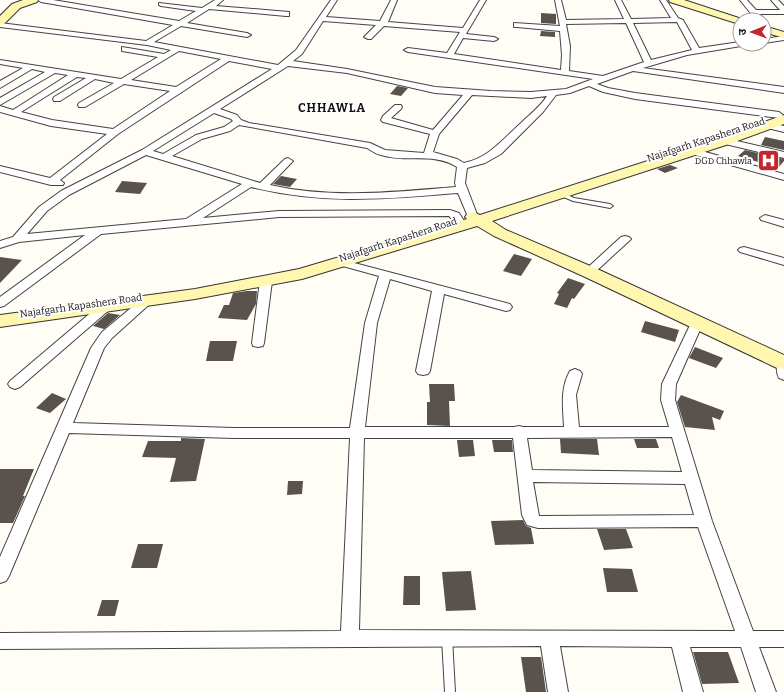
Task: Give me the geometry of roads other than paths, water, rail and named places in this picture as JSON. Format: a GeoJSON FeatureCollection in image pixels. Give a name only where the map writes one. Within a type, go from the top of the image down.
{"type":"FeatureCollection","features":[{"type":"Feature","properties":{"kind":"main road"},"geometry":{"type":"LineString","coordinates":[[0,22],[16,6],[33,0]]}},
{"type":"Feature","properties":{"kind":"main road"},"geometry":{"type":"LineString","coordinates":[[674,0],[732,18]]}},
{"type":"Feature","properties":{"kind":"main road"},"geometry":{"type":"LineString","coordinates":[[772,31],[784,36]]}},
{"type":"Feature","properties":{"kind":"main road"},"geometry":{"type":"LineString","coordinates":[[0,321],[147,301],[266,281],[343,263],[470,219],[561,194],[783,119]]}},
{"type":"Feature","properties":{"kind":"main road","name":"Najafgarh Kapashera Road"},"geometry":{"type":"LineString","coordinates":[[0,317],[193,290],[262,278],[333,261],[783,119]]}},
{"type":"Feature","properties":{"kind":"main road"},"geometry":{"type":"LineString","coordinates":[[470,219],[589,272],[784,366]]}},
{"type":"Feature","properties":{"kind":"street"},"geometry":{"type":"LineString","coordinates":[[41,0],[247,35]]}},
{"type":"Feature","properties":{"kind":"street"},"geometry":{"type":"LineString","coordinates":[[146,43],[220,0]]}},
{"type":"Feature","properties":{"kind":"street"},"geometry":{"type":"LineString","coordinates":[[17,239],[43,209],[78,185],[145,152],[212,109],[284,66],[299,52],[334,0]]}},
{"type":"Feature","properties":{"kind":"street"},"geometry":{"type":"LineString","coordinates":[[368,37],[383,23],[394,0]]}},
{"type":"Feature","properties":{"kind":"street"},"geometry":{"type":"LineString","coordinates":[[450,56],[483,0]]}},
{"type":"Feature","properties":{"kind":"street"},"geometry":{"type":"LineString","coordinates":[[558,0],[567,53],[565,73]]}},
{"type":"Feature","properties":{"kind":"street"},"geometry":{"type":"LineString","coordinates":[[618,0],[649,63]]}},
{"type":"Feature","properties":{"kind":"street"},"geometry":{"type":"LineString","coordinates":[[663,0],[676,20]]}},
{"type":"Feature","properties":{"kind":"street"},"geometry":{"type":"LineString","coordinates":[[742,0],[753,12],[784,11]]}},
{"type":"Feature","properties":{"kind":"street"},"geometry":{"type":"LineString","coordinates":[[774,0],[784,11]]}},
{"type":"Feature","properties":{"kind":"street"},"geometry":{"type":"LineString","coordinates":[[161,4],[205,9],[286,14]]}},
{"type":"Feature","properties":{"kind":"street"},"geometry":{"type":"LineString","coordinates":[[322,19],[383,23],[464,33],[494,39]]}},
{"type":"Feature","properties":{"kind":"street"},"geometry":{"type":"LineString","coordinates":[[517,25],[563,25],[629,20],[676,20],[680,21],[697,51]]}},
{"type":"Feature","properties":{"kind":"street"},"geometry":{"type":"LineString","coordinates":[[0,25],[146,43],[228,58],[284,66],[348,72],[420,88],[469,93],[512,95],[553,93],[590,84],[649,63],[697,51],[732,45]]}},
{"type":"Feature","properties":{"kind":"street"},"geometry":{"type":"LineString","coordinates":[[772,39],[784,36]]}},
{"type":"Feature","properties":{"kind":"street"},"geometry":{"type":"LineString","coordinates":[[125,49],[164,56]]}},
{"type":"Feature","properties":{"kind":"street"},"geometry":{"type":"LineString","coordinates":[[82,105],[178,49]]}},
{"type":"Feature","properties":{"kind":"street"},"geometry":{"type":"LineString","coordinates":[[408,50],[605,78]]}},
{"type":"Feature","properties":{"kind":"street"},"geometry":{"type":"LineString","coordinates":[[51,182],[115,132],[228,58]]}},
{"type":"Feature","properties":{"kind":"street"},"geometry":{"type":"LineString","coordinates":[[3,64],[32,66],[177,90]]}},
{"type":"Feature","properties":{"kind":"street"},"geometry":{"type":"LineString","coordinates":[[0,85],[32,66]]}},
{"type":"Feature","properties":{"kind":"street"},"geometry":{"type":"LineString","coordinates":[[634,68],[784,90]]}},
{"type":"Feature","properties":{"kind":"street"},"geometry":{"type":"LineString","coordinates":[[0,102],[54,70]]}},
{"type":"Feature","properties":{"kind":"street"},"geometry":{"type":"LineString","coordinates":[[14,113],[76,74]]}},
{"type":"Feature","properties":{"kind":"street"},"geometry":{"type":"LineString","coordinates":[[57,99],[94,77]]}},
{"type":"Feature","properties":{"kind":"street"},"geometry":{"type":"LineString","coordinates":[[590,84],[606,90],[635,96],[783,119]]}},
{"type":"Feature","properties":{"kind":"street"},"geometry":{"type":"LineString","coordinates":[[431,155],[428,154],[428,151],[435,133],[469,93]]}},
{"type":"Feature","properties":{"kind":"street"},"geometry":{"type":"LineString","coordinates":[[212,109],[234,116],[238,122],[247,126],[370,146],[383,153],[418,156],[431,155],[454,161],[462,166],[482,162],[502,148],[545,106],[553,93]]}},
{"type":"Feature","properties":{"kind":"street"},"geometry":{"type":"LineString","coordinates":[[398,107],[386,118],[386,120],[435,133]]}},
{"type":"Feature","properties":{"kind":"street"},"geometry":{"type":"LineString","coordinates":[[0,109],[57,124],[115,132]]}},
{"type":"Feature","properties":{"kind":"street"},"geometry":{"type":"LineString","coordinates":[[166,156],[203,135],[227,129],[238,122]]}},
{"type":"Feature","properties":{"kind":"street"},"geometry":{"type":"LineString","coordinates":[[724,140],[784,155]]}},
{"type":"Feature","properties":{"kind":"street"},"geometry":{"type":"LineString","coordinates":[[691,151],[784,177]]}},
{"type":"Feature","properties":{"kind":"street"},"geometry":{"type":"LineString","coordinates":[[145,152],[166,156],[208,171],[250,183],[312,196],[356,197],[462,190]]}},
{"type":"Feature","properties":{"kind":"street"},"geometry":{"type":"LineString","coordinates":[[263,186],[288,160]]}},
{"type":"Feature","properties":{"kind":"street"},"geometry":{"type":"LineString","coordinates":[[462,166],[460,183],[470,219]]}},
{"type":"Feature","properties":{"kind":"street"},"geometry":{"type":"LineString","coordinates":[[0,169],[51,182],[78,185]]}},
{"type":"Feature","properties":{"kind":"street"},"geometry":{"type":"LineString","coordinates":[[188,223],[250,183]]}},
{"type":"Feature","properties":{"kind":"street"},"geometry":{"type":"LineString","coordinates":[[356,197],[357,213]]}},
{"type":"Feature","properties":{"kind":"street"},"geometry":{"type":"LineString","coordinates":[[0,245],[17,239],[271,215],[450,213],[470,219]]}},
{"type":"Feature","properties":{"kind":"street"},"geometry":{"type":"LineString","coordinates":[[765,218],[784,224]]}},
{"type":"Feature","properties":{"kind":"street"},"geometry":{"type":"LineString","coordinates":[[0,303],[98,231]]}},
{"type":"Feature","properties":{"kind":"street"},"geometry":{"type":"LineString","coordinates":[[589,272],[625,239]]}},
{"type":"Feature","properties":{"kind":"street"},"geometry":{"type":"LineString","coordinates":[[744,250],[784,262]]}},
{"type":"Feature","properties":{"kind":"street"},"geometry":{"type":"LineString","coordinates":[[343,263],[506,307]]}},
{"type":"Feature","properties":{"kind":"street"},"geometry":{"type":"LineString","coordinates":[[350,639],[357,433],[371,323],[385,275]]}},
{"type":"Feature","properties":{"kind":"street"},"geometry":{"type":"LineString","coordinates":[[258,343],[266,281]]}},
{"type":"Feature","properties":{"kind":"street"},"geometry":{"type":"LineString","coordinates":[[423,371],[438,288]]}},
{"type":"Feature","properties":{"kind":"street"},"geometry":{"type":"LineString","coordinates":[[0,576],[63,428],[103,340],[147,301]]}},
{"type":"Feature","properties":{"kind":"street"},"geometry":{"type":"LineString","coordinates":[[15,384],[105,307]]}},
{"type":"Feature","properties":{"kind":"street"},"geometry":{"type":"LineString","coordinates":[[697,323],[672,378],[667,392],[668,400],[704,521],[766,692]]}},
{"type":"Feature","properties":{"kind":"street"},"geometry":{"type":"LineString","coordinates":[[572,431],[569,395],[575,374]]}},
{"type":"Feature","properties":{"kind":"street"},"geometry":{"type":"LineString","coordinates":[[63,428],[204,433],[519,431],[677,432]]}},
{"type":"Feature","properties":{"kind":"street"},"geometry":{"type":"LineString","coordinates":[[519,431],[530,516],[536,521],[704,521]]}},
{"type":"Feature","properties":{"kind":"street"},"geometry":{"type":"LineString","coordinates":[[525,476],[692,478]]}},
{"type":"Feature","properties":{"kind":"street"},"geometry":{"type":"LineString","coordinates":[[0,641],[447,638],[784,639]]}},
{"type":"Feature","properties":{"kind":"street"},"geometry":{"type":"LineString","coordinates":[[549,638],[558,692]]}},
{"type":"Feature","properties":{"kind":"street"},"geometry":{"type":"LineString","coordinates":[[679,639],[694,692]]}},
{"type":"Feature","properties":{"kind":"lane"},"geometry":{"type":"LineString","coordinates":[[561,194],[573,199],[610,206]]}},
{"type":"Feature","properties":{"kind":"lane"},"geometry":{"type":"LineString","coordinates":[[447,638],[450,692]]}},
{"type":"Feature","properties":{"kind":"place","name":"DGD Chhawla"},"geometry":{"type":"Point","coordinates":[768,161]}},
{"type":"Feature","properties":{"kind":"district","name":"CHHAWLA"},"geometry":{"type":"Point","coordinates":[332,108]}}]}
